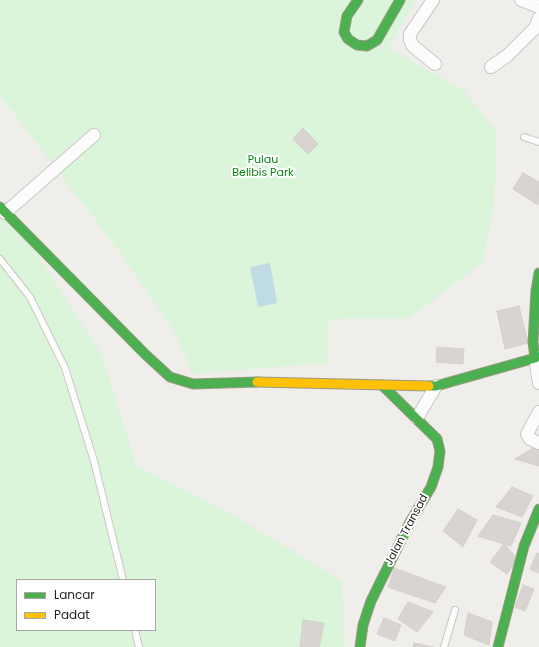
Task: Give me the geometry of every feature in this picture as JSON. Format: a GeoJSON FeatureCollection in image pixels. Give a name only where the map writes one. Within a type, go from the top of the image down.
{"type":"FeatureCollection","features":[{"type":"Feature","properties":{"kind":"street"},"geometry":{"type":"LineString","coordinates":[[358,0],[347,16],[344,32],[348,39],[357,45],[367,46],[376,40],[400,0]]}},
{"type":"Feature","properties":{"kind":"street"},"geometry":{"type":"LineString","coordinates":[[433,0],[410,34],[410,40],[413,46],[435,64]]}},
{"type":"Feature","properties":{"kind":"street"},"geometry":{"type":"LineString","coordinates":[[521,0],[539,7]]}},
{"type":"Feature","properties":{"kind":"street"},"geometry":{"type":"LineString","coordinates":[[491,67],[508,55],[535,28],[539,18]]}},
{"type":"Feature","properties":{"kind":"street"},"geometry":{"type":"LineString","coordinates":[[94,135],[3,210],[146,356],[170,377],[193,384],[272,382],[436,386],[537,358]]}},
{"type":"Feature","properties":{"kind":"street"},"geometry":{"type":"LineString","coordinates":[[539,273],[536,291],[533,342],[537,358],[539,383]]}},
{"type":"Feature","properties":{"kind":"street","name":"Jalan Transad"},"geometry":{"type":"LineString","coordinates":[[360,647],[362,625],[371,601],[410,522],[431,487],[438,467],[440,451],[437,439],[382,385]]}},
{"type":"Feature","properties":{"kind":"street"},"geometry":{"type":"LineString","coordinates":[[417,418],[436,386]]}},
{"type":"Feature","properties":{"kind":"street"},"geometry":{"type":"LineString","coordinates":[[539,412],[527,434],[530,440],[539,443]]}},
{"type":"Feature","properties":{"kind":"street"},"geometry":{"type":"LineString","coordinates":[[498,647],[524,546],[539,509]]}},
{"type":"Feature","properties":{"kind":"lane"},"geometry":{"type":"LineString","coordinates":[[524,136],[539,142]]}},
{"type":"Feature","properties":{"kind":"lane"},"geometry":{"type":"LineString","coordinates":[[0,259],[30,297],[65,368],[94,461],[123,579]]}},
{"type":"Feature","properties":{"kind":"lane"},"geometry":{"type":"LineString","coordinates":[[444,647],[455,610]]}},
{"type":"Feature","properties":{"kind":"lane"},"geometry":{"type":"LineString","coordinates":[[134,631],[139,647]]}},
{"type":"Feature","properties":{"kind":"green space","name":"Pulau Belibis Park"},"geometry":{"type":"Polygon","coordinates":[[[0,0],[416,0],[388,48],[464,90],[497,133],[494,203],[483,262],[409,318],[329,319],[328,363],[193,374],[175,332],[116,247],[0,95],[0,0]]]}},
{"type":"Feature","properties":{"kind":"green space"},"geometry":{"type":"Polygon","coordinates":[[[0,217],[20,227],[103,357],[136,465],[230,513],[342,581],[345,647],[0,647],[0,217]]]}},
{"type":"Feature","properties":{"kind":"water"},"geometry":{"type":"Polygon","coordinates":[[[270,263],[277,303],[258,307],[250,267],[270,263]]]}},
{"type":"Feature","properties":{"kind":"building"},"geometry":{"type":"Polygon","coordinates":[[[303,128],[318,144],[308,154],[293,139],[303,128]]]}},
{"type":"Feature","properties":{"kind":"building"},"geometry":{"type":"Polygon","coordinates":[[[523,173],[539,182],[538,205],[513,189],[523,173]]]}},
{"type":"Feature","properties":{"kind":"building"},"geometry":{"type":"Polygon","coordinates":[[[519,306],[528,343],[505,349],[497,311],[519,306]]]}},
{"type":"Feature","properties":{"kind":"building"},"geometry":{"type":"Polygon","coordinates":[[[437,347],[464,349],[463,364],[436,362],[437,347]]]}},
{"type":"Feature","properties":{"kind":"building"},"geometry":{"type":"Polygon","coordinates":[[[533,448],[539,449],[539,466],[515,459],[533,448]]]}},
{"type":"Feature","properties":{"kind":"building"},"geometry":{"type":"Polygon","coordinates":[[[512,487],[533,496],[522,517],[496,507],[512,487]]]}},
{"type":"Feature","properties":{"kind":"building"},"geometry":{"type":"Polygon","coordinates":[[[458,509],[477,520],[463,547],[443,531],[458,509]]]}},
{"type":"Feature","properties":{"kind":"building"},"geometry":{"type":"Polygon","coordinates":[[[493,515],[521,523],[511,546],[478,536],[493,515]]]}},
{"type":"Feature","properties":{"kind":"building"},"geometry":{"type":"Polygon","coordinates":[[[504,544],[518,559],[507,574],[490,562],[504,544]]]}},
{"type":"Feature","properties":{"kind":"building"},"geometry":{"type":"Polygon","coordinates":[[[537,553],[539,554],[539,573],[530,569],[537,553]]]}},
{"type":"Feature","properties":{"kind":"building"},"geometry":{"type":"Polygon","coordinates":[[[394,568],[446,587],[435,603],[388,587],[394,568]]]}},
{"type":"Feature","properties":{"kind":"building"},"geometry":{"type":"Polygon","coordinates":[[[523,585],[534,589],[525,611],[515,607],[523,585]]]}},
{"type":"Feature","properties":{"kind":"building"},"geometry":{"type":"Polygon","coordinates":[[[408,602],[433,612],[417,632],[398,619],[408,602]]]}},
{"type":"Feature","properties":{"kind":"building"},"geometry":{"type":"Polygon","coordinates":[[[468,613],[492,622],[489,645],[464,635],[468,613]]]}},
{"type":"Feature","properties":{"kind":"building"},"geometry":{"type":"Polygon","coordinates":[[[384,618],[401,625],[395,641],[377,634],[384,618]]]}},
{"type":"Feature","properties":{"kind":"building"},"geometry":{"type":"Polygon","coordinates":[[[303,620],[324,623],[319,647],[300,647],[303,620]]]}},
{"type":"Feature","properties":{"kind":"building"},"geometry":{"type":"Polygon","coordinates":[[[414,643],[433,647],[413,647],[414,643]]]}},
{"type":"Feature","properties":{"kind":"traffic: fast"},"geometry":{"type":"LineString","coordinates":[[358,0],[347,16],[344,32],[348,39],[357,45],[367,46],[377,40],[400,0]]}},
{"type":"Feature","properties":{"kind":"traffic: fast"},"geometry":{"type":"LineString","coordinates":[[0,207],[146,355],[170,377],[193,384],[257,382]]}},
{"type":"Feature","properties":{"kind":"traffic: fast"},"geometry":{"type":"LineString","coordinates":[[429,386],[436,386],[535,358],[533,342],[536,291],[539,273]]}},
{"type":"Feature","properties":{"kind":"traffic: fast"},"geometry":{"type":"LineString","coordinates":[[360,647],[363,625],[371,601],[410,522],[431,487],[438,467],[440,451],[437,439],[382,385]]}},
{"type":"Feature","properties":{"kind":"traffic: fast"},"geometry":{"type":"LineString","coordinates":[[498,647],[524,546],[539,509]]}},
{"type":"Feature","properties":{"kind":"traffic: slow"},"geometry":{"type":"LineString","coordinates":[[257,382],[429,386]]}}]}
